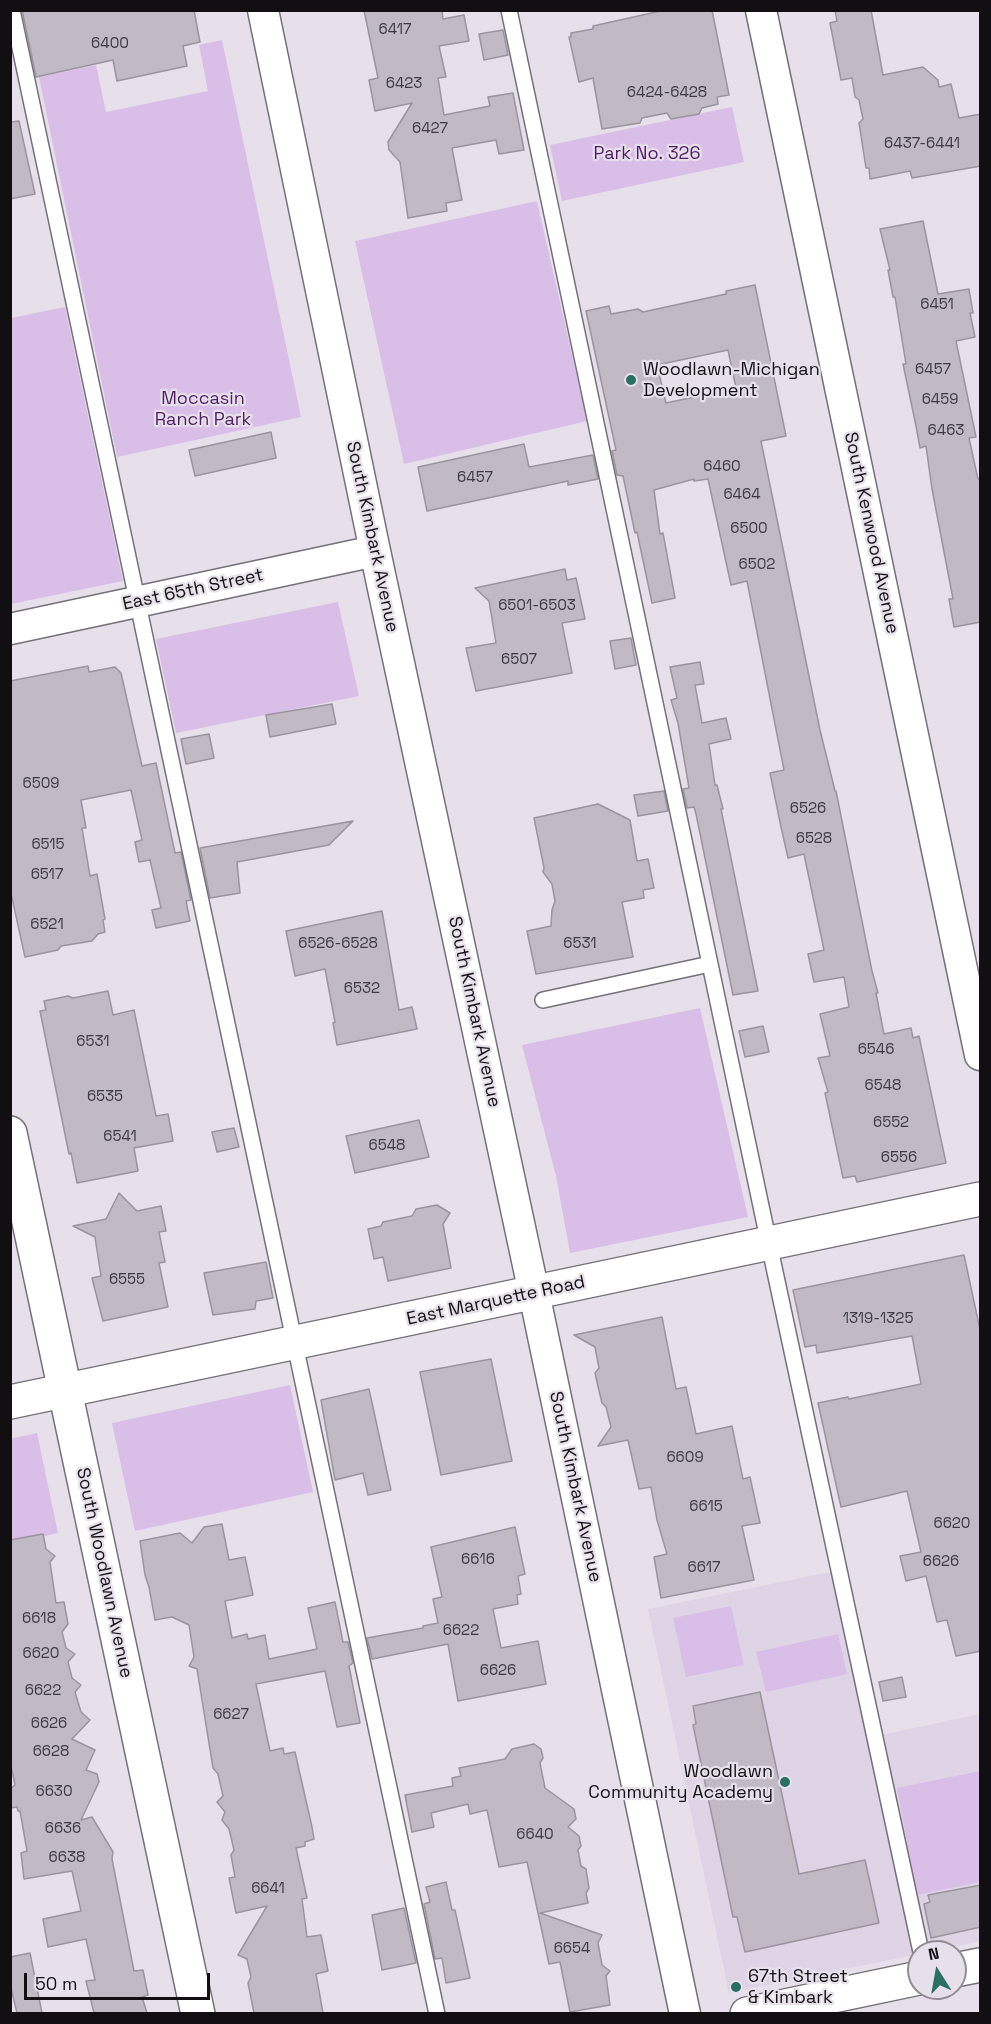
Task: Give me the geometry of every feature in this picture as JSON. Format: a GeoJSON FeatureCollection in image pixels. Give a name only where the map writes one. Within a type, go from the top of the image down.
{"type":"FeatureCollection","features":[{"type":"Feature","properties":{"kind":"street","name":"South Kimbark Avenue"},"geometry":{"type":"LineString","coordinates":[[263,10],[375,551],[685,2013]]}},
{"type":"Feature","properties":{"kind":"street","name":"South Kenwood Avenue"},"geometry":{"type":"LineString","coordinates":[[761,10],[981,1055]]}},
{"type":"Feature","properties":{"kind":"street","name":"East 65th Street"},"geometry":{"type":"LineString","coordinates":[[10,629],[375,551]]}},
{"type":"Feature","properties":{"kind":"street","name":"South Woodlawn Avenue"},"geometry":{"type":"LineString","coordinates":[[10,1133],[198,2013]]}},
{"type":"Feature","properties":{"kind":"street","name":"East Marquette Road"},"geometry":{"type":"LineString","coordinates":[[10,1402],[981,1199]]}},
{"type":"Feature","properties":{"kind":"street"},"geometry":{"type":"LineString","coordinates":[[747,2013],[907,1980]]}},
{"type":"Feature","properties":{"kind":"lane"},"geometry":{"type":"LineString","coordinates":[[12,10],[437,2013]]}},
{"type":"Feature","properties":{"kind":"lane"},"geometry":{"type":"LineString","coordinates":[[509,10],[918,1940]]}},
{"type":"Feature","properties":{"kind":"lane"},"geometry":{"type":"LineString","coordinates":[[543,1000],[710,964]]}},
{"type":"Feature","properties":{"kind":"shaded area","name":"Woodlawn Community Academy"},"geometry":{"type":"Polygon","coordinates":[[[840,1570],[876,1736],[980,1714],[980,1941],[967,1944],[967,1940],[907,1940],[907,1956],[729,1993],[648,1609],[840,1570]]]}},
{"type":"Feature","properties":{"kind":"green space","name":"Moccasin Ranch Park"},"geometry":{"type":"Polygon","coordinates":[[[222,40],[301,417],[117,457],[39,77],[96,65],[106,112],[208,91],[199,45],[222,40]]]}},
{"type":"Feature","properties":{"kind":"green space","name":"Park No. 326"},"geometry":{"type":"Polygon","coordinates":[[[732,107],[744,162],[562,201],[550,145],[732,107]]]}},
{"type":"Feature","properties":{"kind":"green space"},"geometry":{"type":"Polygon","coordinates":[[[537,201],[587,421],[404,464],[355,241],[537,201]]]}},
{"type":"Feature","properties":{"kind":"green space"},"geometry":{"type":"Polygon","coordinates":[[[65,307],[123,581],[11,604],[11,318],[65,307]]]}},
{"type":"Feature","properties":{"kind":"green space"},"geometry":{"type":"Polygon","coordinates":[[[338,602],[359,696],[176,733],[156,639],[338,602]]]}},
{"type":"Feature","properties":{"kind":"green space"},"geometry":{"type":"Polygon","coordinates":[[[700,1008],[748,1217],[570,1253],[556,1176],[522,1045],[700,1008]]]}},
{"type":"Feature","properties":{"kind":"green space"},"geometry":{"type":"Polygon","coordinates":[[[290,1385],[313,1492],[135,1531],[112,1423],[290,1385]]]}},
{"type":"Feature","properties":{"kind":"green space"},"geometry":{"type":"Polygon","coordinates":[[[37,1433],[58,1533],[11,1544],[10,1439],[37,1433]]]}},
{"type":"Feature","properties":{"kind":"green space"},"geometry":{"type":"Polygon","coordinates":[[[731,1606],[744,1665],[686,1677],[673,1618],[731,1606]]]}},
{"type":"Feature","properties":{"kind":"green space"},"geometry":{"type":"Polygon","coordinates":[[[838,1634],[847,1674],[766,1692],[756,1652],[838,1634]]]}},
{"type":"Feature","properties":{"kind":"green space"},"geometry":{"type":"Polygon","coordinates":[[[980,1771],[980,1882],[917,1895],[897,1788],[980,1771]]]}},
{"type":"Feature","properties":{"kind":"building"},"geometry":{"type":"Polygon","coordinates":[[[22,10],[194,10],[200,42],[183,46],[187,66],[117,81],[113,60],[36,77],[22,10]]]}},
{"type":"Feature","properties":{"kind":"building"},"geometry":{"type":"Polygon","coordinates":[[[364,10],[442,10],[443,19],[464,15],[469,41],[439,46],[446,77],[438,78],[444,115],[490,106],[488,97],[513,93],[524,150],[499,154],[496,140],[452,148],[462,200],[446,203],[447,211],[408,218],[400,162],[389,150],[388,142],[412,103],[375,111],[369,80],[378,78],[364,10]]]}},
{"type":"Feature","properties":{"kind":"building"},"geometry":{"type":"Polygon","coordinates":[[[665,10],[712,10],[729,95],[717,97],[718,104],[702,108],[699,114],[671,119],[667,113],[642,118],[640,123],[602,129],[593,78],[579,82],[569,37],[571,33],[665,10]]]}},
{"type":"Feature","properties":{"kind":"building"},"geometry":{"type":"Polygon","coordinates":[[[835,10],[871,10],[883,75],[923,67],[938,80],[939,87],[951,84],[959,118],[981,114],[981,166],[912,178],[910,171],[870,179],[869,168],[866,168],[859,123],[863,119],[859,100],[855,97],[852,78],[841,80],[830,23],[837,21],[835,10]]]}},
{"type":"Feature","properties":{"kind":"building"},"geometry":{"type":"Polygon","coordinates":[[[503,30],[508,55],[484,60],[479,34],[503,30]]]}},
{"type":"Feature","properties":{"kind":"building"},"geometry":{"type":"Polygon","coordinates":[[[19,121],[35,194],[10,199],[10,122],[19,121]]]}},
{"type":"Feature","properties":{"kind":"building"},"geometry":{"type":"Polygon","coordinates":[[[923,221],[938,294],[969,289],[973,313],[970,313],[975,337],[956,341],[976,437],[969,438],[978,479],[981,479],[981,622],[954,627],[949,599],[953,599],[926,446],[920,448],[903,364],[906,364],[895,297],[893,297],[888,270],[890,270],[880,229],[923,221]]]}},
{"type":"Feature","properties":{"kind":"building"},"geometry":{"type":"Polygon","coordinates":[[[755,285],[786,436],[761,441],[820,730],[836,791],[878,993],[876,993],[884,1034],[911,1028],[913,1038],[919,1036],[946,1163],[857,1182],[855,1176],[843,1178],[825,1093],[828,1092],[818,1058],[830,1056],[820,1014],[849,1007],[844,977],[814,982],[808,954],[824,950],[804,854],[788,858],[781,827],[770,773],[784,770],[747,581],[731,585],[708,479],[694,481],[694,479],[654,490],[660,534],[663,533],[675,598],[652,603],[623,476],[617,475],[612,451],[616,450],[586,311],[609,306],[611,314],[638,309],[643,312],[726,294],[726,291],[755,285]],[[728,350],[657,365],[666,403],[736,388],[728,350]]]}},
{"type":"Feature","properties":{"kind":"building"},"geometry":{"type":"Polygon","coordinates":[[[271,432],[276,458],[195,476],[189,450],[271,432]]]}},
{"type":"Feature","properties":{"kind":"building"},"geometry":{"type":"Polygon","coordinates":[[[524,444],[529,467],[593,455],[598,479],[568,485],[568,481],[427,511],[418,467],[524,444]]]}},
{"type":"Feature","properties":{"kind":"building"},"geometry":{"type":"Polygon","coordinates":[[[565,569],[567,580],[576,578],[585,619],[562,623],[572,673],[476,691],[466,648],[496,643],[489,601],[475,588],[565,569]]]}},
{"type":"Feature","properties":{"kind":"building"},"geometry":{"type":"Polygon","coordinates":[[[631,638],[636,665],[615,669],[610,641],[631,638]]]}},
{"type":"Feature","properties":{"kind":"building"},"geometry":{"type":"Polygon","coordinates":[[[700,662],[704,684],[695,685],[702,723],[726,718],[731,739],[709,744],[715,785],[717,785],[723,809],[721,809],[758,991],[733,995],[696,814],[694,807],[687,808],[683,789],[689,788],[678,723],[671,700],[677,698],[670,667],[700,662]]]}},
{"type":"Feature","properties":{"kind":"building"},"geometry":{"type":"Polygon","coordinates":[[[88,666],[89,672],[115,667],[121,673],[142,766],[156,763],[175,853],[181,852],[191,900],[186,901],[190,921],[156,928],[152,910],[161,908],[150,860],[139,862],[135,842],[142,840],[131,790],[81,800],[86,828],[82,828],[90,876],[97,874],[105,932],[98,934],[92,941],[61,946],[58,950],[25,957],[10,889],[10,681],[88,666]]]}},
{"type":"Feature","properties":{"kind":"building"},"geometry":{"type":"Polygon","coordinates":[[[332,704],[336,724],[270,737],[266,715],[332,704]]]}},
{"type":"Feature","properties":{"kind":"building"},"geometry":{"type":"Polygon","coordinates":[[[209,734],[214,758],[186,764],[181,739],[209,734]]]}},
{"type":"Feature","properties":{"kind":"building"},"geometry":{"type":"Polygon","coordinates":[[[664,791],[668,811],[638,816],[634,795],[664,791]]]}},
{"type":"Feature","properties":{"kind":"building"},"geometry":{"type":"Polygon","coordinates":[[[598,804],[630,820],[637,861],[648,859],[654,888],[643,890],[644,898],[622,902],[633,957],[536,974],[527,931],[551,926],[555,901],[552,884],[543,872],[534,818],[598,804]]]}},
{"type":"Feature","properties":{"kind":"building"},"geometry":{"type":"Polygon","coordinates":[[[353,821],[329,845],[237,862],[240,893],[210,898],[200,848],[353,821]]]}},
{"type":"Feature","properties":{"kind":"building"},"geometry":{"type":"Polygon","coordinates":[[[382,911],[399,1010],[412,1007],[417,1029],[337,1045],[325,969],[295,976],[286,931],[382,911]]]}},
{"type":"Feature","properties":{"kind":"building"},"geometry":{"type":"Polygon","coordinates":[[[108,991],[113,1015],[134,1010],[156,1116],[168,1114],[173,1141],[134,1148],[138,1171],[77,1183],[40,1011],[46,1010],[44,1001],[108,991]]]}},
{"type":"Feature","properties":{"kind":"building"},"geometry":{"type":"Polygon","coordinates":[[[763,1026],[769,1052],[745,1057],[739,1031],[763,1026]]]}},
{"type":"Feature","properties":{"kind":"building"},"geometry":{"type":"Polygon","coordinates":[[[419,1120],[429,1157],[355,1173],[346,1136],[419,1120]]]}},
{"type":"Feature","properties":{"kind":"building"},"geometry":{"type":"Polygon","coordinates":[[[234,1128],[239,1147],[217,1152],[212,1132],[234,1128]]]}},
{"type":"Feature","properties":{"kind":"building"},"geometry":{"type":"Polygon","coordinates":[[[119,1193],[137,1211],[161,1206],[166,1231],[159,1232],[165,1262],[159,1263],[168,1307],[103,1321],[92,1278],[101,1276],[95,1237],[73,1226],[106,1219],[119,1193]]]}},
{"type":"Feature","properties":{"kind":"building"},"geometry":{"type":"Polygon","coordinates":[[[437,1205],[450,1213],[443,1224],[451,1268],[388,1281],[383,1257],[374,1259],[368,1229],[381,1226],[383,1222],[412,1216],[416,1209],[437,1205]]]}},
{"type":"Feature","properties":{"kind":"building"},"geometry":{"type":"Polygon","coordinates":[[[964,1255],[981,1334],[981,1651],[956,1656],[947,1620],[937,1622],[926,1576],[906,1581],[900,1556],[921,1552],[907,1491],[841,1507],[818,1403],[921,1384],[912,1336],[817,1353],[816,1345],[805,1347],[793,1290],[964,1255]]]}},
{"type":"Feature","properties":{"kind":"building"},"geometry":{"type":"Polygon","coordinates":[[[266,1262],[273,1298],[256,1301],[255,1309],[213,1315],[204,1273],[266,1262]]]}},
{"type":"Feature","properties":{"kind":"building"},"geometry":{"type":"Polygon","coordinates":[[[662,1317],[676,1389],[686,1387],[696,1434],[732,1426],[743,1479],[750,1477],[760,1523],[742,1526],[754,1580],[661,1598],[654,1557],[667,1554],[657,1520],[651,1487],[639,1489],[628,1440],[598,1446],[611,1427],[606,1407],[602,1403],[595,1373],[599,1368],[595,1347],[574,1335],[662,1317]]]}},
{"type":"Feature","properties":{"kind":"building"},"geometry":{"type":"Polygon","coordinates":[[[491,1359],[512,1461],[441,1475],[420,1372],[491,1359]]]}},
{"type":"Feature","properties":{"kind":"building"},"geometry":{"type":"Polygon","coordinates":[[[369,1389],[391,1490],[368,1495],[363,1473],[335,1480],[321,1400],[369,1389]]]}},
{"type":"Feature","properties":{"kind":"building"},"geometry":{"type":"Polygon","coordinates":[[[222,1524],[229,1560],[245,1557],[253,1595],[225,1601],[232,1638],[247,1634],[248,1639],[265,1635],[269,1659],[317,1649],[308,1608],[335,1602],[343,1642],[348,1642],[353,1663],[349,1666],[360,1723],[337,1727],[325,1671],[256,1684],[270,1751],[283,1748],[284,1754],[295,1752],[312,1827],[314,1839],[305,1842],[305,1846],[296,1848],[307,1898],[302,1899],[307,1937],[321,1935],[328,1971],[316,1974],[323,2013],[254,2013],[248,1983],[251,1977],[247,1959],[238,1955],[267,1906],[236,1913],[229,1878],[235,1877],[231,1855],[234,1850],[229,1829],[222,1820],[225,1812],[217,1802],[223,1796],[218,1774],[213,1768],[197,1669],[189,1666],[194,1657],[189,1625],[172,1617],[155,1620],[145,1575],[140,1541],[180,1533],[192,1543],[204,1527],[222,1524]]]}},
{"type":"Feature","properties":{"kind":"building"},"geometry":{"type":"Polygon","coordinates":[[[515,1527],[525,1574],[518,1576],[521,1594],[517,1595],[518,1604],[493,1609],[501,1648],[538,1641],[546,1684],[458,1701],[448,1644],[372,1659],[367,1638],[438,1623],[433,1599],[442,1597],[431,1547],[515,1527]]]}},
{"type":"Feature","properties":{"kind":"building"},"geometry":{"type":"Polygon","coordinates":[[[43,1534],[46,1549],[55,1556],[50,1562],[56,1603],[64,1602],[68,1624],[62,1632],[66,1648],[75,1654],[68,1662],[72,1678],[81,1685],[75,1692],[81,1712],[90,1720],[72,1739],[95,1750],[86,1770],[97,1774],[99,1782],[81,1820],[92,1817],[113,1852],[112,1859],[134,1971],[143,1970],[148,1995],[142,1997],[147,2013],[94,2013],[86,1981],[95,1980],[86,1939],[48,1947],[43,1919],[81,1911],[72,1871],[24,1879],[21,1853],[27,1851],[20,1811],[17,1807],[10,1808],[10,1789],[15,1785],[10,1761],[10,1540],[43,1534]]]}},
{"type":"Feature","properties":{"kind":"building"},"geometry":{"type":"Polygon","coordinates":[[[902,1677],[906,1697],[883,1701],[879,1682],[902,1677]]]}},
{"type":"Feature","properties":{"kind":"building"},"geometry":{"type":"Polygon","coordinates":[[[760,1692],[799,1874],[865,1860],[879,1923],[745,1952],[737,1917],[733,1917],[693,1725],[696,1724],[693,1706],[760,1692]]]}},
{"type":"Feature","properties":{"kind":"building"},"geometry":{"type":"Polygon","coordinates":[[[534,1744],[541,1749],[543,1758],[540,1763],[545,1788],[574,1809],[576,1819],[568,1827],[579,1836],[581,1846],[578,1850],[581,1866],[586,1869],[589,1888],[586,1893],[588,1903],[540,1913],[602,1935],[598,1943],[602,1965],[610,1971],[606,1976],[610,2005],[570,2012],[560,1962],[549,1964],[527,1862],[499,1867],[487,1810],[470,1814],[468,1804],[431,1813],[434,1827],[412,1832],[405,1795],[453,1786],[452,1778],[461,1776],[459,1768],[505,1759],[512,1749],[534,1744]]]}},
{"type":"Feature","properties":{"kind":"building"},"geometry":{"type":"Polygon","coordinates":[[[446,1882],[452,1910],[455,1910],[470,1978],[446,1983],[442,1958],[435,1959],[424,1904],[430,1902],[426,1887],[446,1882]]]}},
{"type":"Feature","properties":{"kind":"building"},"geometry":{"type":"Polygon","coordinates":[[[981,1885],[981,1927],[931,1938],[924,1904],[930,1902],[928,1895],[981,1885]]]}},
{"type":"Feature","properties":{"kind":"building"},"geometry":{"type":"Polygon","coordinates":[[[404,1908],[416,1963],[382,1970],[372,1915],[404,1908]]]}},
{"type":"Feature","properties":{"kind":"building"},"geometry":{"type":"Polygon","coordinates":[[[30,1953],[42,2013],[17,2013],[10,1984],[10,1957],[30,1953]]]}},
{"type":"Feature","properties":{"kind":"place","name":"Woodlawn-Michigan Development"},"geometry":{"type":"Point","coordinates":[631,380]}},
{"type":"Feature","properties":{"kind":"place","name":"Woodlawn Community Academy"},"geometry":{"type":"Point","coordinates":[785,1782]}},
{"type":"Feature","properties":{"kind":"place","name":"67th Street & Kimbark"},"geometry":{"type":"Point","coordinates":[736,1987]}}]}
